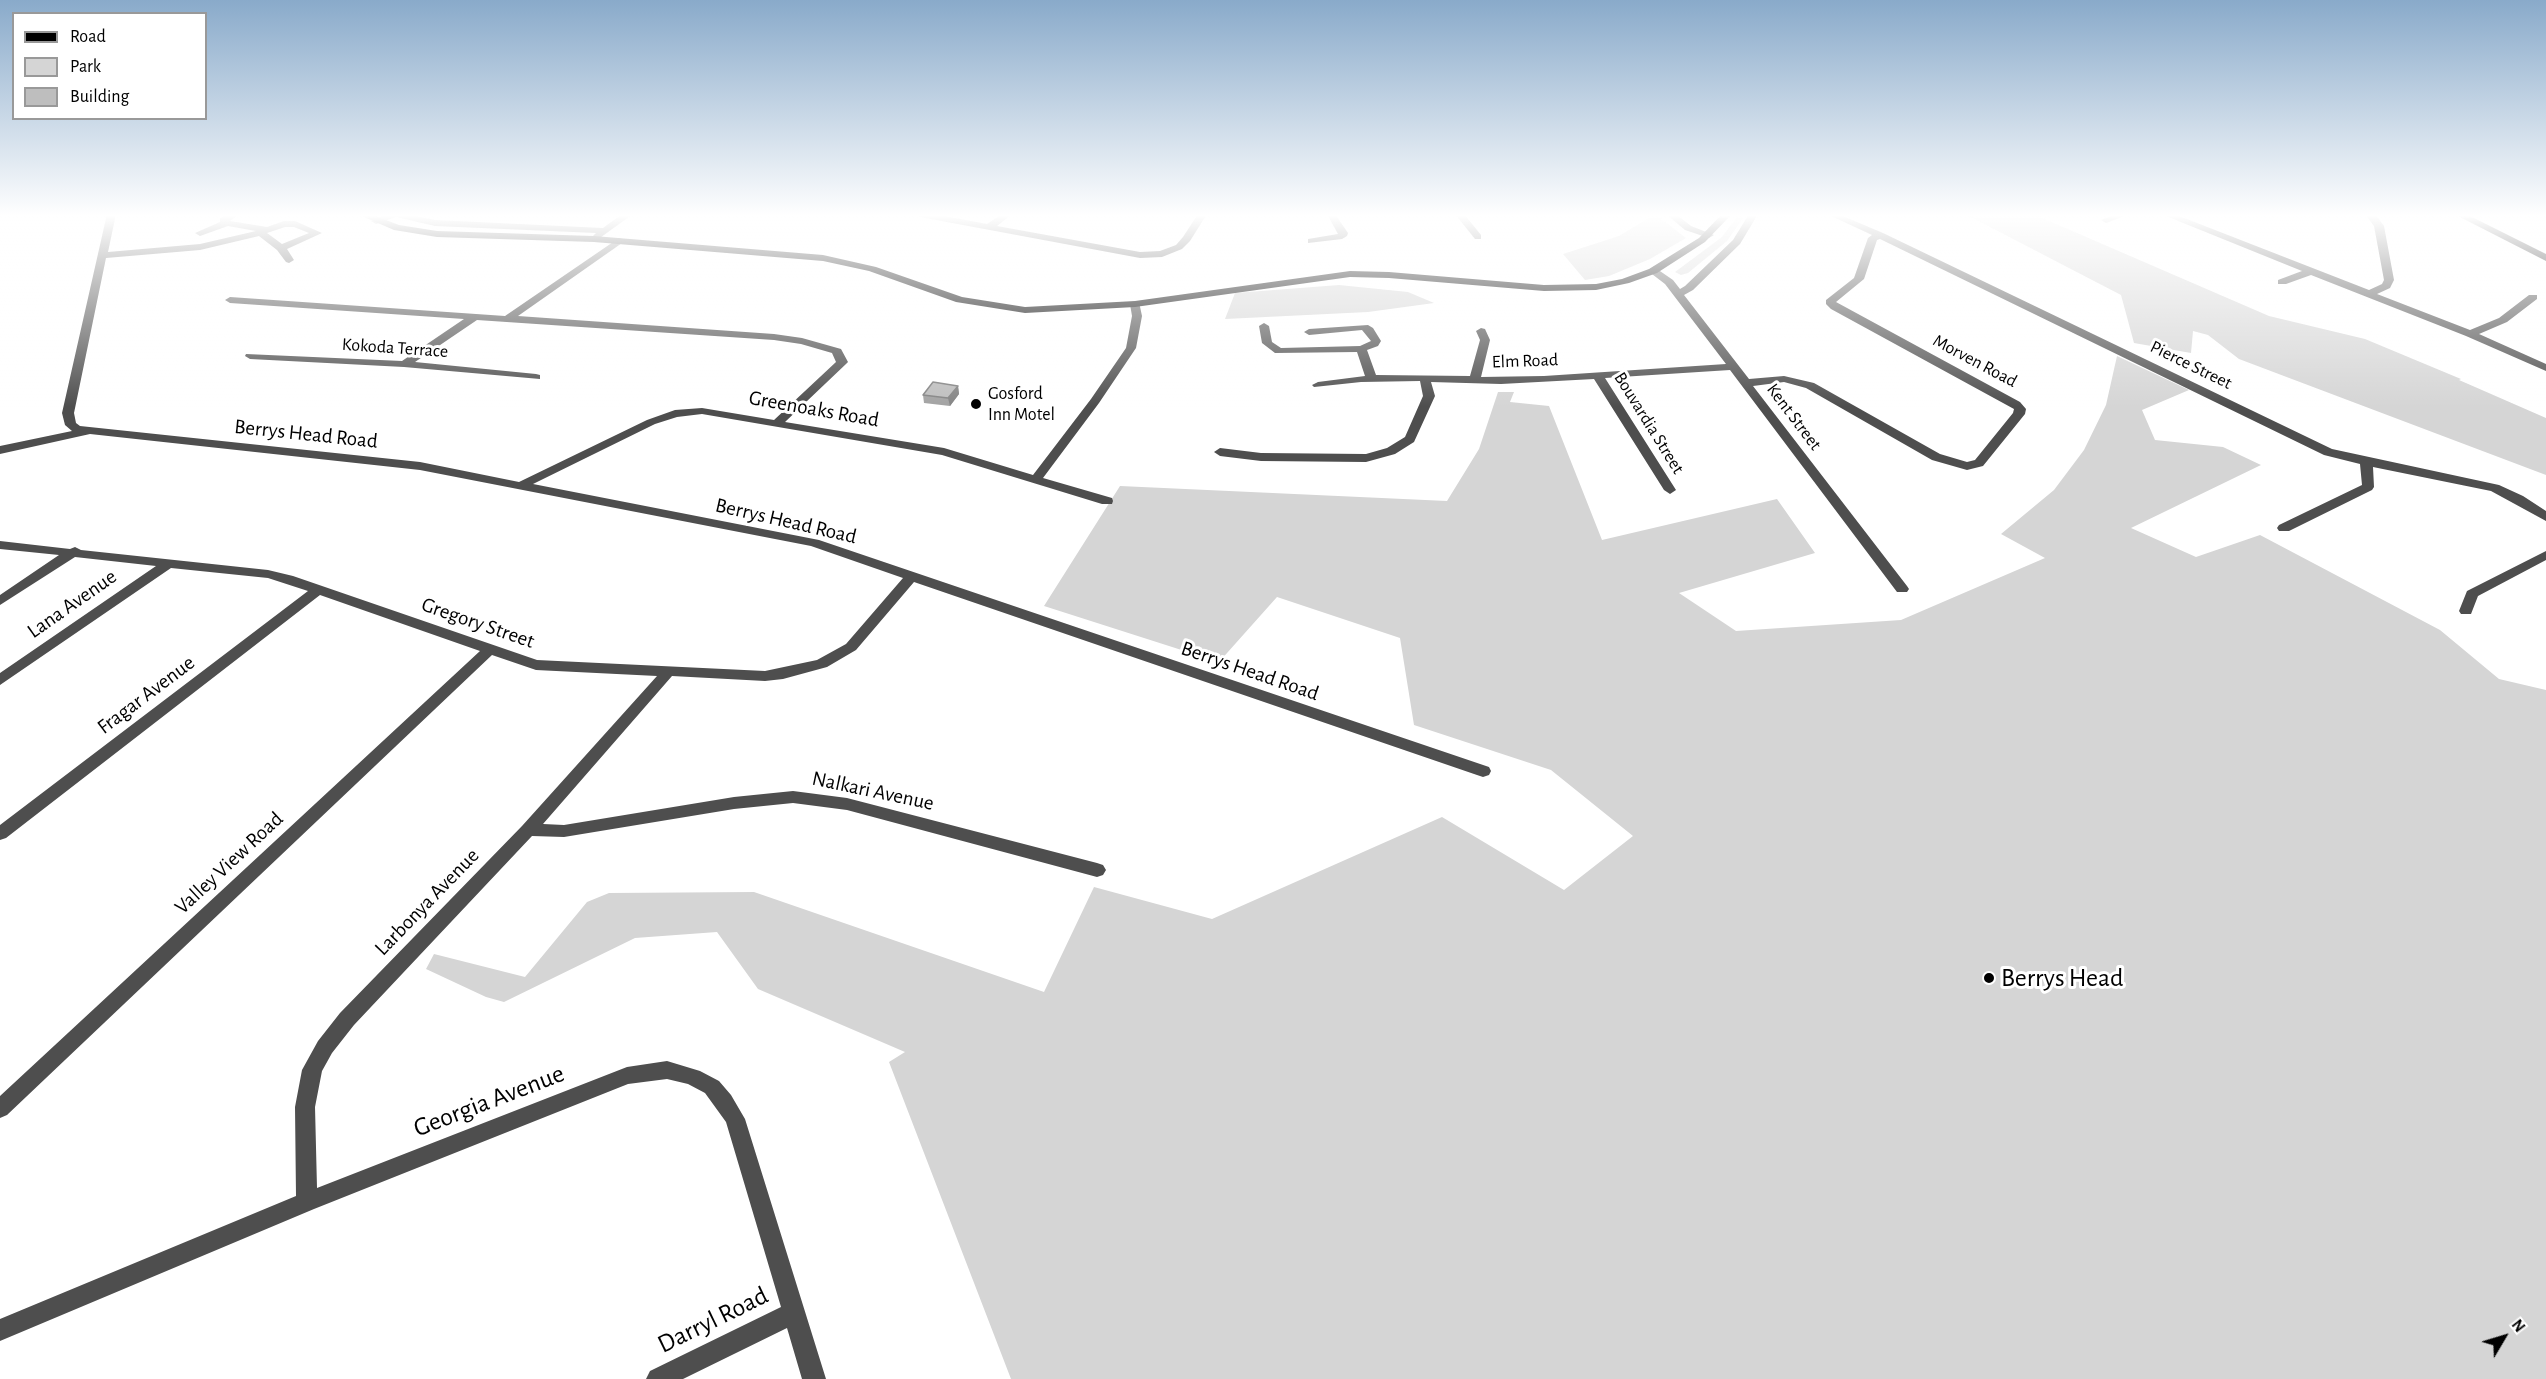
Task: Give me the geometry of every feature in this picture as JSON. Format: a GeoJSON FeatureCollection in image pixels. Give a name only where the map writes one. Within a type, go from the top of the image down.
{"type":"FeatureCollection","features":[{"type":"Feature","properties":{"kind":"main road"},"geometry":{"type":"LineString","coordinates":[[896,278],[960,300],[995,307],[1055,309],[1135,304],[1307,278]]}},
{"type":"Feature","properties":{"kind":"main road"},"geometry":{"type":"LineString","coordinates":[[1432,278],[1568,289],[1596,287],[1632,278]]}},
{"type":"Feature","properties":{"kind":"street"},"geometry":{"type":"LineString","coordinates":[[89,431],[70,425],[68,413],[98,278]]}},
{"type":"Feature","properties":{"kind":"street"},"geometry":{"type":"LineString","coordinates":[[506,320],[566,278]]}},
{"type":"Feature","properties":{"kind":"street","name":"Kent Street"},"geometry":{"type":"LineString","coordinates":[[1665,278],[1902,588]]}},
{"type":"Feature","properties":{"kind":"street"},"geometry":{"type":"LineString","coordinates":[[1678,294],[1699,278]]}},
{"type":"Feature","properties":{"kind":"street","name":"Morven Road"},"geometry":{"type":"LineString","coordinates":[[1745,382],[1784,379],[1810,385],[1936,457],[1966,466],[1979,463],[2020,410],[2016,404],[1835,307],[1830,302],[1859,278]]}},
{"type":"Feature","properties":{"kind":"street","name":"Pierce Street"},"geometry":{"type":"LineString","coordinates":[[1970,278],[2328,452],[2495,488],[2519,499],[2546,517]]}},
{"type":"Feature","properties":{"kind":"street"},"geometry":{"type":"LineString","coordinates":[[2282,282],[2292,278]]}},
{"type":"Feature","properties":{"kind":"street"},"geometry":{"type":"LineString","coordinates":[[2330,278],[2470,334],[2546,368]]}},
{"type":"Feature","properties":{"kind":"street"},"geometry":{"type":"LineString","coordinates":[[2369,294],[2386,286],[2389,278]]}},
{"type":"Feature","properties":{"kind":"street"},"geometry":{"type":"LineString","coordinates":[[2470,334],[2503,321],[2533,297]]}},
{"type":"Feature","properties":{"kind":"street"},"geometry":{"type":"LineString","coordinates":[[230,300],[774,337],[802,341],[837,351],[842,362],[838,367],[778,422]]}},
{"type":"Feature","properties":{"kind":"street"},"geometry":{"type":"LineString","coordinates":[[1036,479],[1095,401],[1131,348],[1137,316],[1135,304]]}},
{"type":"Feature","properties":{"kind":"street"},"geometry":{"type":"LineString","coordinates":[[404,364],[474,317]]}},
{"type":"Feature","properties":{"kind":"street"},"geometry":{"type":"LineString","coordinates":[[1263,326],[1267,343],[1279,351],[1361,349],[1374,344],[1376,340],[1368,329],[1309,332]]}},
{"type":"Feature","properties":{"kind":"street"},"geometry":{"type":"LineString","coordinates":[[1475,380],[1485,340],[1481,331]]}},
{"type":"Feature","properties":{"kind":"street"},"geometry":{"type":"LineString","coordinates":[[1361,349],[1372,379]]}},
{"type":"Feature","properties":{"kind":"street","name":"Kokoda Terrace"},"geometry":{"type":"LineString","coordinates":[[250,356],[404,364],[536,377]]}},
{"type":"Feature","properties":{"kind":"street","name":"Elm Road"},"geometry":{"type":"LineString","coordinates":[[1318,385],[1372,379],[1425,378],[1501,381],[1733,367]]}},
{"type":"Feature","properties":{"kind":"street","name":"Bouvardia Street"},"geometry":{"type":"LineString","coordinates":[[1598,376],[1670,490]]}},
{"type":"Feature","properties":{"kind":"street"},"geometry":{"type":"LineString","coordinates":[[1220,452],[1260,457],[1366,458],[1391,451],[1410,439],[1429,396],[1425,378]]}},
{"type":"Feature","properties":{"kind":"street","name":"Greenoaks Road"},"geometry":{"type":"LineString","coordinates":[[522,485],[636,428],[675,414],[714,412],[937,450],[1107,501]]}},
{"type":"Feature","properties":{"kind":"street","name":"Berrys Head Road"},"geometry":{"type":"LineString","coordinates":[[0,450],[89,431],[420,466],[814,543],[1483,771]]}},
{"type":"Feature","properties":{"kind":"street"},"geometry":{"type":"LineString","coordinates":[[2284,528],[2368,487],[2366,462]]}},
{"type":"Feature","properties":{"kind":"street","name":"Gregory Street"},"geometry":{"type":"LineString","coordinates":[[0,545],[75,551],[256,572],[288,579],[536,665],[558,668],[765,676],[822,664],[851,647],[913,575]]}},
{"type":"Feature","properties":{"kind":"street"},"geometry":{"type":"LineString","coordinates":[[0,601],[75,551]]}},
{"type":"Feature","properties":{"kind":"street"},"geometry":{"type":"LineString","coordinates":[[2466,611],[2472,594],[2546,555]]}},
{"type":"Feature","properties":{"kind":"street","name":"Lana Avenue"},"geometry":{"type":"LineString","coordinates":[[0,680],[169,563]]}},
{"type":"Feature","properties":{"kind":"street","name":"Fragar Avenue"},"geometry":{"type":"LineString","coordinates":[[0,834],[318,590]]}},
{"type":"Feature","properties":{"kind":"street","name":"Valley View Road"},"geometry":{"type":"LineString","coordinates":[[0,1109],[490,649]]}},
{"type":"Feature","properties":{"kind":"street","name":"Larbonya Avenue"},"geometry":{"type":"LineString","coordinates":[[307,1202],[305,1107],[312,1070],[325,1047],[347,1019],[528,830],[669,671]]}},
{"type":"Feature","properties":{"kind":"street","name":"Nalkari Avenue"},"geometry":{"type":"LineString","coordinates":[[528,830],[564,831],[714,806],[793,797],[847,804],[1097,870]]}},
{"type":"Feature","properties":{"kind":"street","name":"Georgia Avenue"},"geometry":{"type":"LineString","coordinates":[[0,1330],[307,1202],[627,1076],[651,1071],[681,1072],[712,1088],[724,1101],[735,1119],[814,1379]]}},
{"type":"Feature","properties":{"kind":"street","name":"Darryl Road"},"geometry":{"type":"LineString","coordinates":[[658,1379],[794,1313]]}},
{"type":"Feature","properties":{"kind":"green space"},"geometry":{"type":"Polygon","coordinates":[[[2089,278],[2182,278],[2269,316],[2365,339],[2461,379],[2459,380],[2546,418],[2546,475],[2239,359],[2208,335],[2193,331],[2191,353],[2134,343],[2121,295],[2089,278]]]}},
{"type":"Feature","properties":{"kind":"green space"},"geometry":{"type":"Polygon","coordinates":[[[1339,285],[1408,292],[1434,303],[1368,312],[1225,319],[1235,293],[1339,285]]]}},
{"type":"Feature","properties":{"kind":"green space"},"geometry":{"type":"Polygon","coordinates":[[[2117,356],[2189,390],[2142,410],[2155,440],[2223,447],[2261,465],[2131,528],[2196,557],[2260,535],[2440,630],[2499,679],[2546,690],[2546,1379],[1011,1379],[889,1062],[905,1052],[758,989],[717,932],[635,938],[504,1002],[486,997],[426,969],[434,954],[525,977],[587,902],[609,893],[754,892],[1044,992],[1094,887],[1212,919],[1442,817],[1564,890],[1633,836],[1551,770],[1414,725],[1400,638],[1277,597],[1219,662],[1044,606],[1120,486],[1447,501],[1479,449],[1498,392],[1514,392],[1510,402],[1549,406],[1602,540],[1777,499],[1815,553],[1679,593],[1736,631],[1901,620],[2045,558],[2001,534],[2054,490],[2084,450],[2106,405],[2117,356]]]}},
{"type":"Feature","properties":{"kind":"building"},"geometry":{"type":"Polygon","coordinates":[[[933,382],[958,386],[948,398],[923,395],[933,382]]]}},
{"type":"Feature","properties":{"kind":"place","name":"Gosford Inn Motel"},"geometry":{"type":"Point","coordinates":[976,404]}},
{"type":"Feature","properties":{"kind":"place","name":"Berrys Head"},"geometry":{"type":"Point","coordinates":[1989,978]}}]}
